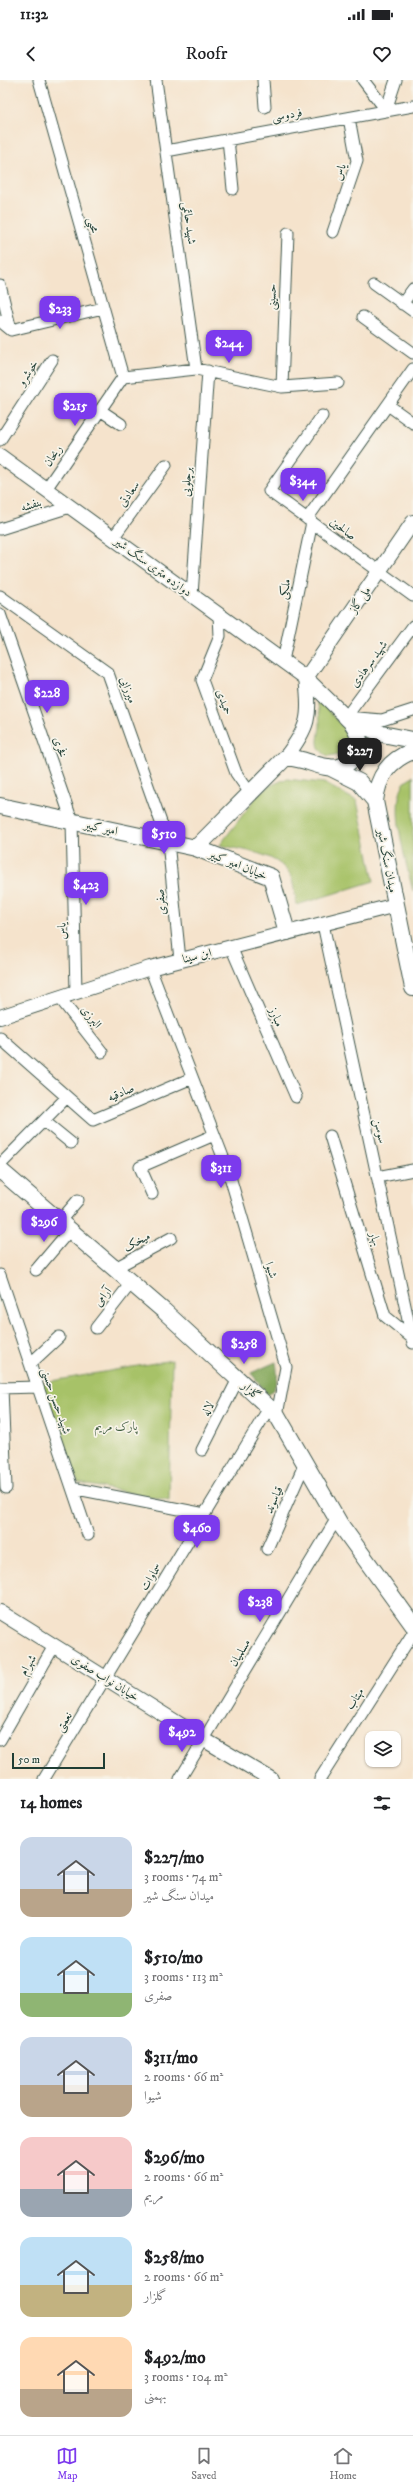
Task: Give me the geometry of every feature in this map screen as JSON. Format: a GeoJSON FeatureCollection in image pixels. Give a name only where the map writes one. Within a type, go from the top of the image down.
{"type":"FeatureCollection","features":[{"type":"Feature","properties":{"kind":"main road"},"geometry":{"type":"LineString","coordinates":[[346,717],[382,734],[413,740]]}},
{"type":"Feature","properties":{"kind":"main road"},"geometry":{"type":"LineString","coordinates":[[329,767],[345,765],[352,760],[358,749],[360,737],[358,729],[346,717]]}},
{"type":"Feature","properties":{"kind":"main road","name":"میدان سنگ شیر"},"geometry":{"type":"LineString","coordinates":[[413,751],[396,759],[384,770],[377,785],[375,801],[413,988]]}},
{"type":"Feature","properties":{"kind":"main road"},"geometry":{"type":"LineString","coordinates":[[196,848],[285,758],[304,759],[329,767],[359,782],[375,801]]}},
{"type":"Feature","properties":{"kind":"main road","name":"امیر کبیر"},"geometry":{"type":"LineString","coordinates":[[0,806],[196,848]]}},
{"type":"Feature","properties":{"kind":"main road","name":"خیابان امیر کبیر"},"geometry":{"type":"LineString","coordinates":[[196,848],[271,877],[287,932]]}},
{"type":"Feature","properties":{"kind":"main road","name":"گلزار"},"geometry":{"type":"LineString","coordinates":[[0,1170],[64,1227],[115,1268],[273,1412],[336,1518],[413,1625]]}},
{"type":"Feature","properties":{"kind":"street","name":"محبی"},"geometry":{"type":"LineString","coordinates":[[39,80],[123,377]]}},
{"type":"Feature","properties":{"kind":"street","name":"شهید حاتمی"},"geometry":{"type":"LineString","coordinates":[[156,80],[196,369]]}},
{"type":"Feature","properties":{"kind":"street"},"geometry":{"type":"LineString","coordinates":[[263,80],[265,107]]}},
{"type":"Feature","properties":{"kind":"street"},"geometry":{"type":"LineString","coordinates":[[363,80],[386,110]]}},
{"type":"Feature","properties":{"kind":"street"},"geometry":{"type":"LineString","coordinates":[[386,110],[396,80]]}},
{"type":"Feature","properties":{"kind":"street","name":"فردوسی"},"geometry":{"type":"LineString","coordinates":[[166,151],[413,106]]}},
{"type":"Feature","properties":{"kind":"street","name":"یاس"},"geometry":{"type":"LineString","coordinates":[[333,232],[357,160],[349,118]]}},
{"type":"Feature","properties":{"kind":"street"},"geometry":{"type":"LineString","coordinates":[[228,140],[232,189]]}},
{"type":"Feature","properties":{"kind":"street","name":"حسینی"},"geometry":{"type":"LineString","coordinates":[[282,387],[288,233]]}},
{"type":"Feature","properties":{"kind":"street"},"geometry":{"type":"LineString","coordinates":[[374,283],[413,311]]}},
{"type":"Feature","properties":{"kind":"street"},"geometry":{"type":"LineString","coordinates":[[0,285],[11,330]]}},
{"type":"Feature","properties":{"kind":"street"},"geometry":{"type":"LineString","coordinates":[[402,304],[413,289]]}},
{"type":"Feature","properties":{"kind":"street"},"geometry":{"type":"LineString","coordinates":[[11,330],[103,308]]}},
{"type":"Feature","properties":{"kind":"street"},"geometry":{"type":"LineString","coordinates":[[363,317],[413,353]]}},
{"type":"Feature","properties":{"kind":"street"},"geometry":{"type":"LineString","coordinates":[[0,321],[11,330]]}},
{"type":"Feature","properties":{"kind":"street","name":"خوشرو"},"geometry":{"type":"LineString","coordinates":[[0,440],[52,360]]}},
{"type":"Feature","properties":{"kind":"street"},"geometry":{"type":"LineString","coordinates":[[123,377],[196,369],[282,387],[338,383]]}},
{"type":"Feature","properties":{"kind":"street"},"geometry":{"type":"LineString","coordinates":[[413,369],[388,405],[413,422]]}},
{"type":"Feature","properties":{"kind":"street","name":"برچلویی"},"geometry":{"type":"LineString","coordinates":[[192,595],[208,371]]}},
{"type":"Feature","properties":{"kind":"street","name":"ریحان"},"geometry":{"type":"LineString","coordinates":[[46,489],[123,377]]}},
{"type":"Feature","properties":{"kind":"street","name":"ملکی"},"geometry":{"type":"LineString","coordinates":[[283,662],[310,521],[388,405]]}},
{"type":"Feature","properties":{"kind":"street"},"geometry":{"type":"LineString","coordinates":[[100,410],[121,424]]}},
{"type":"Feature","properties":{"kind":"street","name":"صالحین"},"geometry":{"type":"LineString","coordinates":[[322,416],[269,491],[379,572]]}},
{"type":"Feature","properties":{"kind":"street","name":"دوازده متری سنگ شیر"},"geometry":{"type":"LineString","coordinates":[[0,456],[306,678],[346,717]]}},
{"type":"Feature","properties":{"kind":"street","name":"سعادتی"},"geometry":{"type":"LineString","coordinates":[[114,538],[166,465]]}},
{"type":"Feature","properties":{"kind":"street","name":"بنفشه"},"geometry":{"type":"LineString","coordinates":[[0,529],[70,507]]}},
{"type":"Feature","properties":{"kind":"street","name":"ملی گاز"},"geometry":{"type":"LineString","coordinates":[[306,678],[413,522]]}},
{"type":"Feature","properties":{"kind":"street"},"geometry":{"type":"LineString","coordinates":[[379,572],[413,596]]}},
{"type":"Feature","properties":{"kind":"street","name":"میرزایی"},"geometry":{"type":"LineString","coordinates":[[0,596],[108,673],[168,842]]}},
{"type":"Feature","properties":{"kind":"street","name":"فخری"},"geometry":{"type":"LineString","coordinates":[[0,614],[72,821]]}},
{"type":"Feature","properties":{"kind":"street","name":"حمیدی"},"geometry":{"type":"LineString","coordinates":[[219,615],[220,636],[202,680],[236,773],[250,793]]}},
{"type":"Feature","properties":{"kind":"street","name":"شهید سرهادی"},"geometry":{"type":"LineString","coordinates":[[346,717],[413,626]]}},
{"type":"Feature","properties":{"kind":"street"},"geometry":{"type":"LineString","coordinates":[[285,758],[305,730],[309,706],[306,678]]}},
{"type":"Feature","properties":{"kind":"street"},"geometry":{"type":"LineString","coordinates":[[346,717],[382,720],[413,710]]}},
{"type":"Feature","properties":{"kind":"street","name":"یاس"},"geometry":{"type":"LineString","coordinates":[[72,821],[76,992]]}},
{"type":"Feature","properties":{"kind":"street","name":"صفری"},"geometry":{"type":"LineString","coordinates":[[168,842],[180,960]]}},
{"type":"Feature","properties":{"kind":"street","name":"ابن سینا"},"geometry":{"type":"LineString","coordinates":[[0,1016],[150,968],[396,905]]}},
{"type":"Feature","properties":{"kind":"street","name":"سوسن"},"geometry":{"type":"LineString","coordinates":[[323,924],[412,1340]]}},
{"type":"Feature","properties":{"kind":"street","name":"مبارز"},"geometry":{"type":"LineString","coordinates":[[231,947],[296,1097]]}},
{"type":"Feature","properties":{"kind":"street","name":"شیوا"},"geometry":{"type":"LineString","coordinates":[[150,968],[228,1170],[286,1367],[273,1412]]}},
{"type":"Feature","properties":{"kind":"street","name":"البرزی"},"geometry":{"type":"LineString","coordinates":[[59,997],[102,1052]]}},
{"type":"Feature","properties":{"kind":"street","name":"صادقیه"},"geometry":{"type":"LineString","coordinates":[[0,1038],[93,1120],[192,1078]]}},
{"type":"Feature","properties":{"kind":"street"},"geometry":{"type":"LineString","coordinates":[[0,1165],[67,1097]]}},
{"type":"Feature","properties":{"kind":"street"},"geometry":{"type":"LineString","coordinates":[[44,1121],[71,1143]]}},
{"type":"Feature","properties":{"kind":"street"},"geometry":{"type":"LineString","coordinates":[[152,1194],[140,1167],[214,1135]]}},
{"type":"Feature","properties":{"kind":"street","name":"بهار"},"geometry":{"type":"LineString","coordinates":[[330,1136],[385,1316],[412,1340]]}},
{"type":"Feature","properties":{"kind":"street"},"geometry":{"type":"LineString","coordinates":[[377,1177],[413,1170]]}},
{"type":"Feature","properties":{"kind":"street"},"geometry":{"type":"LineString","coordinates":[[36,1270],[64,1227],[78,1200]]}},
{"type":"Feature","properties":{"kind":"street","name":"میخک"},"geometry":{"type":"LineString","coordinates":[[115,1268],[171,1238]]}},
{"type":"Feature","properties":{"kind":"street","name":"شهید حسن حسنی"},"geometry":{"type":"LineString","coordinates":[[0,1275],[5,1303],[30,1364],[88,1535]]}},
{"type":"Feature","properties":{"kind":"street","name":"آرامی"},"geometry":{"type":"LineString","coordinates":[[96,1328],[131,1283]]}},
{"type":"Feature","properties":{"kind":"street"},"geometry":{"type":"LineString","coordinates":[[30,1364],[59,1337]]}},
{"type":"Feature","properties":{"kind":"street","name":"لاله"},"geometry":{"type":"LineString","coordinates":[[202,1450],[238,1379]]}},
{"type":"Feature","properties":{"kind":"street"},"geometry":{"type":"LineString","coordinates":[[6,1488],[1,1388],[38,1387]]}},
{"type":"Feature","properties":{"kind":"street","name":"سماوات"},"geometry":{"type":"LineString","coordinates":[[105,1678],[205,1514],[273,1412]]}},
{"type":"Feature","properties":{"kind":"street","name":"قیاسوند"},"geometry":{"type":"LineString","coordinates":[[267,1549],[304,1462]]}},
{"type":"Feature","properties":{"kind":"street"},"geometry":{"type":"LineString","coordinates":[[72,1488],[205,1514]]}},
{"type":"Feature","properties":{"kind":"street","name":"مسلمیان"},"geometry":{"type":"LineString","coordinates":[[180,1779],[336,1518]]}},
{"type":"Feature","properties":{"kind":"street","name":"خیابان نواب صفوی"},"geometry":{"type":"LineString","coordinates":[[0,1612],[203,1739],[272,1779]]}},
{"type":"Feature","properties":{"kind":"street","name":"مهتاب"},"geometry":{"type":"LineString","coordinates":[[320,1779],[413,1633]]}},
{"type":"Feature","properties":{"kind":"street","name":"شهرام"},"geometry":{"type":"LineString","coordinates":[[0,1740],[54,1646]]}},
{"type":"Feature","properties":{"kind":"street","name":"نعمتی"},"geometry":{"type":"LineString","coordinates":[[44,1779],[105,1678]]}},
{"type":"Feature","properties":{"kind":"green space"},"geometry":{"type":"Polygon","coordinates":[[[317,698],[348,734],[348,746],[341,754],[328,756],[323,753],[318,746],[320,720],[317,698]]]}},
{"type":"Feature","properties":{"kind":"green space"},"geometry":{"type":"Polygon","coordinates":[[[413,776],[413,892],[403,848],[398,812],[399,796],[404,784],[413,776]]]}},
{"type":"Feature","properties":{"kind":"green space"},"geometry":{"type":"Polygon","coordinates":[[[286,779],[324,783],[357,801],[374,881],[297,905],[290,875],[277,861],[249,851],[220,845],[257,796],[269,786],[286,779]]]}},
{"type":"Feature","properties":{"kind":"green space","name":"پارک مریم"},"geometry":{"type":"Polygon","coordinates":[[[172,1360],[169,1500],[78,1483],[41,1383],[172,1360]]]}},
{"type":"Feature","properties":{"kind":"green space"},"geometry":{"type":"Polygon","coordinates":[[[276,1362],[277,1380],[274,1388],[268,1395],[251,1373],[276,1362]]]}}]}
